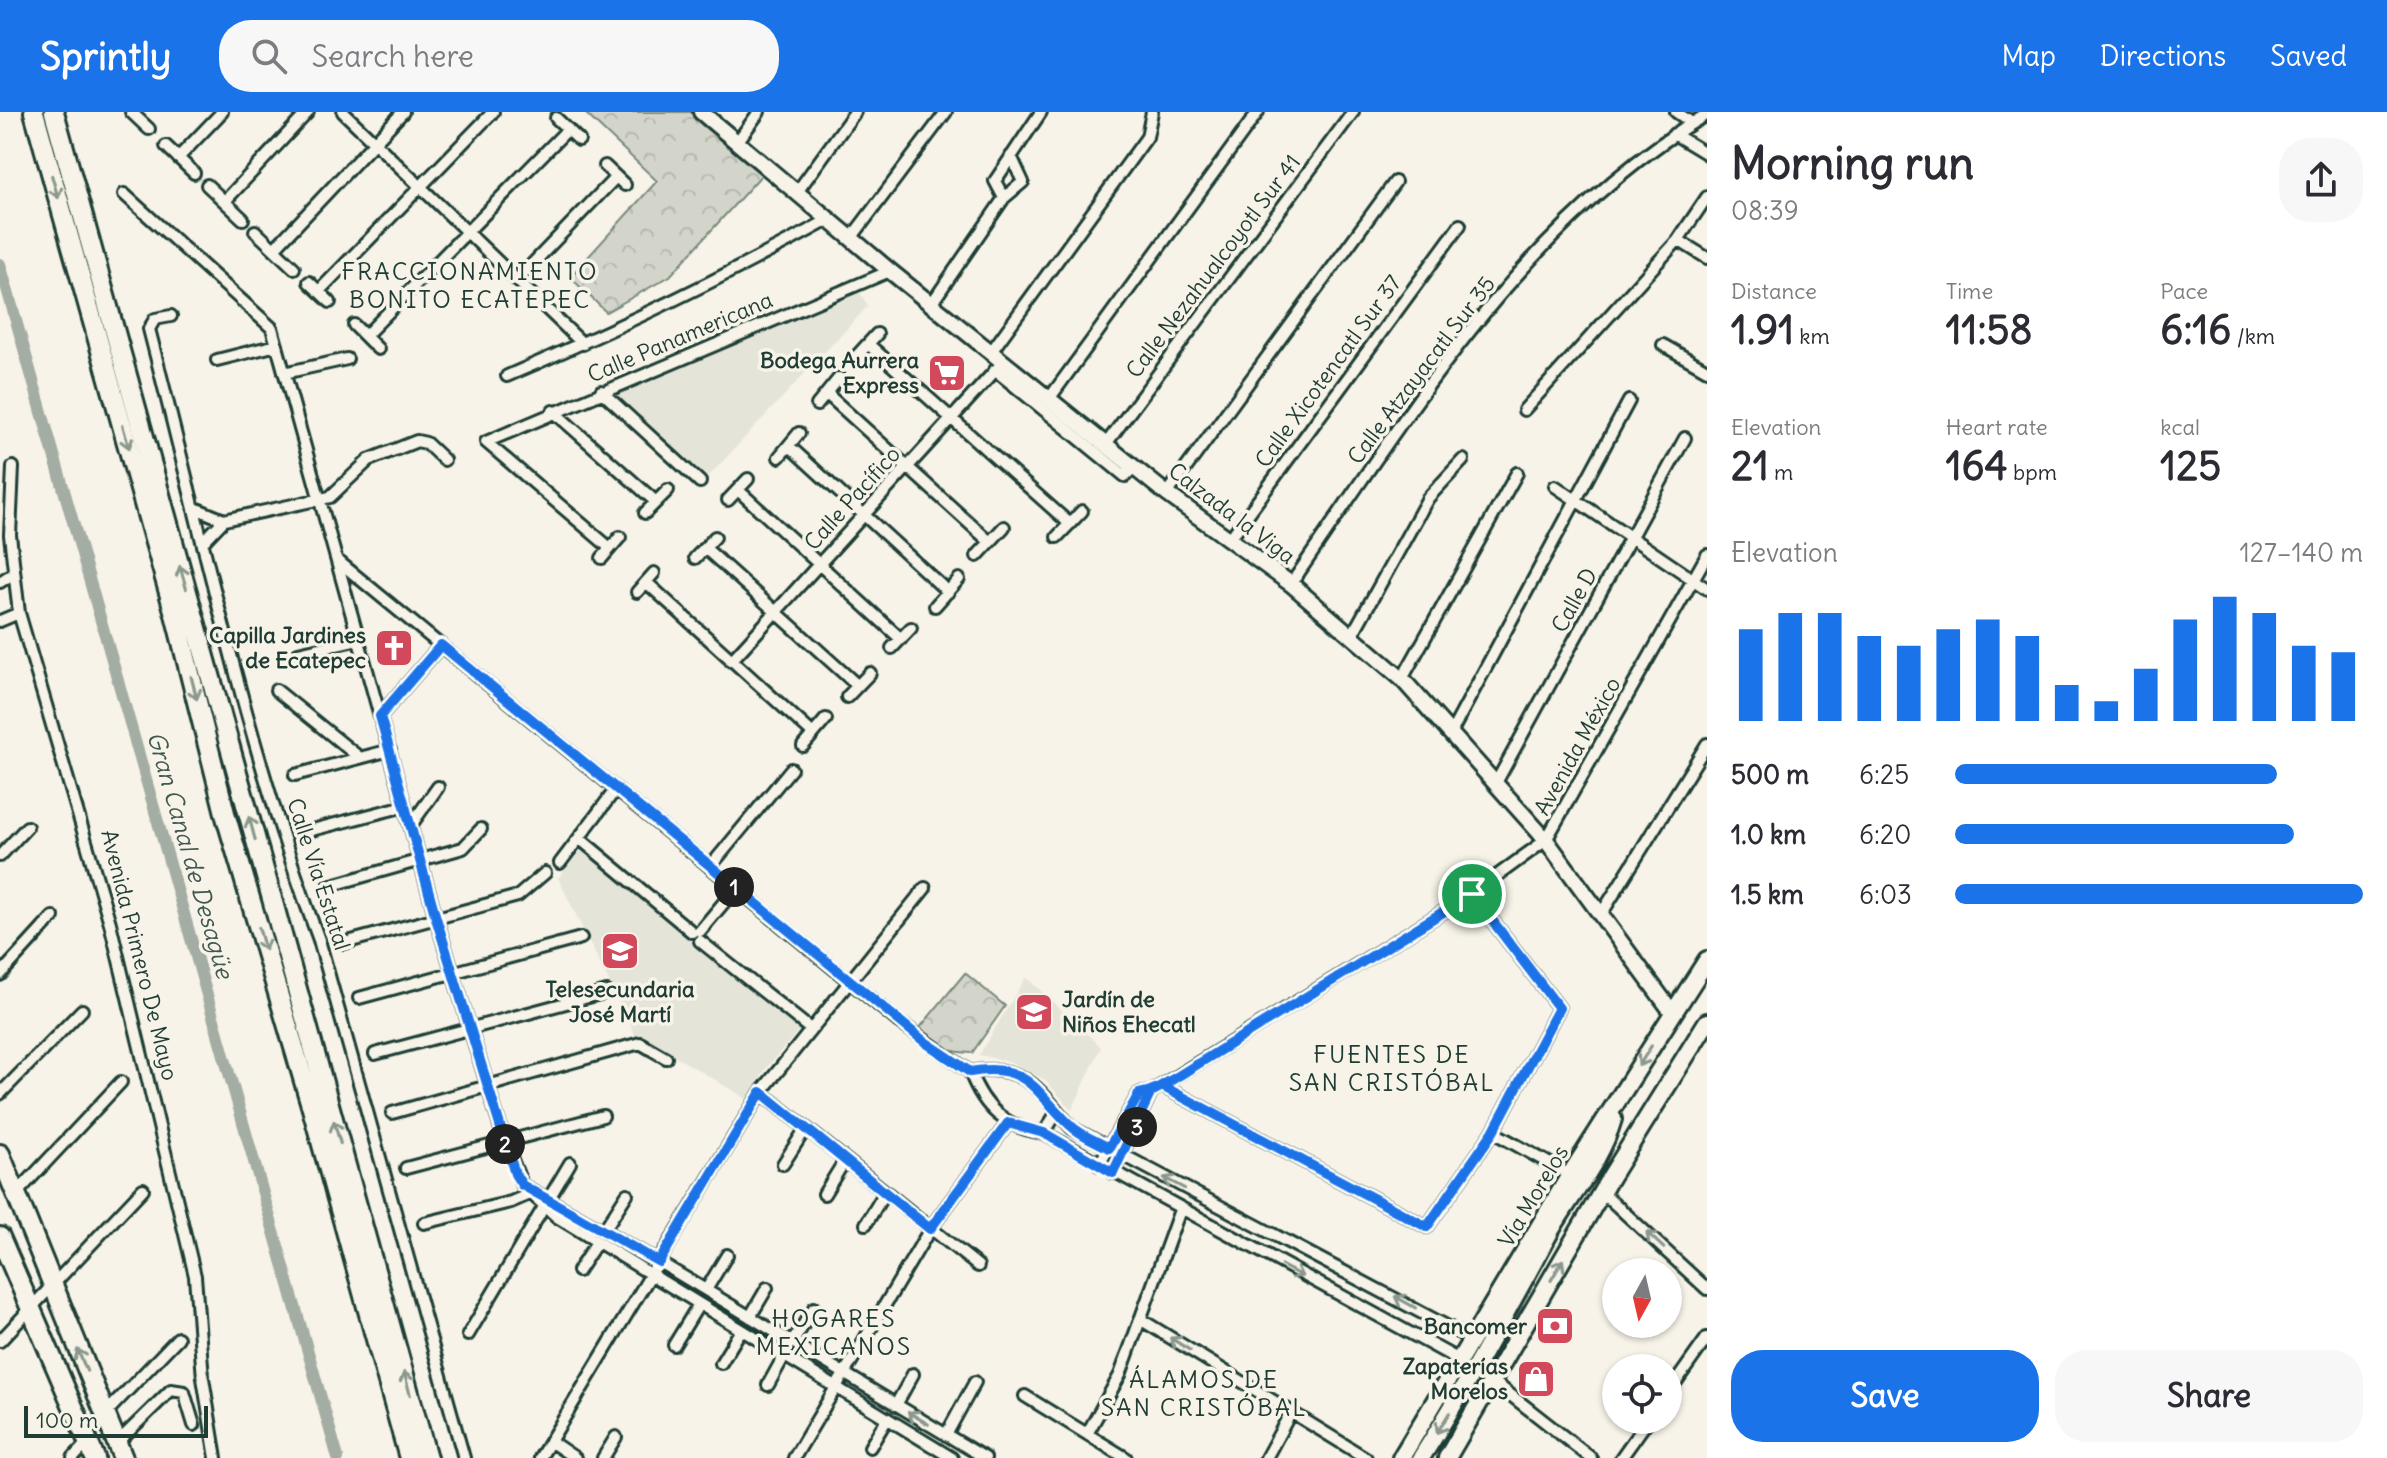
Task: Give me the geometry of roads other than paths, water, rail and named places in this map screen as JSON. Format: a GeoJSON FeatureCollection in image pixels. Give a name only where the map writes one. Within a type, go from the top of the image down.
{"type":"FeatureCollection","features":[{"type":"Feature","properties":{"kind":"highway"},"geometry":{"type":"LineString","coordinates":[[34,112],[175,614],[226,817],[311,1105],[409,1458]]}},
{"type":"Feature","properties":{"kind":"highway"},"geometry":{"type":"LineString","coordinates":[[54,112],[427,1458]]}},
{"type":"Feature","properties":{"kind":"highway"},"geometry":{"type":"LineString","coordinates":[[0,1154],[123,1458]]}},
{"type":"Feature","properties":{"kind":"highway"},"geometry":{"type":"LineString","coordinates":[[0,1237],[92,1450]]}},
{"type":"Feature","properties":{"kind":"main road","name":"Calzada la Viga"},"geometry":{"type":"LineString","coordinates":[[701,112],[932,303],[996,362],[1049,399],[1167,494],[1291,584],[1402,679],[1497,781],[1546,840],[1672,1012]]}},
{"type":"Feature","properties":{"kind":"main road","name":"Vía Morelos"},"geometry":{"type":"LineString","coordinates":[[1401,1458],[1570,1175],[1707,960]]}},
{"type":"Feature","properties":{"kind":"main road"},"geometry":{"type":"LineString","coordinates":[[1447,1458],[1602,1192],[1701,1045],[1707,1022]]}},
{"type":"Feature","properties":{"kind":"main road"},"geometry":{"type":"LineString","coordinates":[[1421,1458],[1475,1373],[1553,1227],[1606,1143],[1617,1105]]}},
{"type":"Feature","properties":{"kind":"street"},"geometry":{"type":"LineString","coordinates":[[131,112],[149,129]]}},
{"type":"Feature","properties":{"kind":"street"},"geometry":{"type":"LineString","coordinates":[[178,158],[222,112]]}},
{"type":"Feature","properties":{"kind":"street"},"geometry":{"type":"LineString","coordinates":[[225,201],[308,112]]}},
{"type":"Feature","properties":{"kind":"street"},"geometry":{"type":"LineString","coordinates":[[343,112],[583,344]]}},
{"type":"Feature","properties":{"kind":"street"},"geometry":{"type":"LineString","coordinates":[[274,249],[403,112]]}},
{"type":"Feature","properties":{"kind":"street"},"geometry":{"type":"LineString","coordinates":[[319,291],[493,112]]}},
{"type":"Feature","properties":{"kind":"street"},"geometry":{"type":"LineString","coordinates":[[738,141],[759,112]]}},
{"type":"Feature","properties":{"kind":"street"},"geometry":{"type":"LineString","coordinates":[[797,192],[855,112]]}},
{"type":"Feature","properties":{"kind":"street"},"geometry":{"type":"LineString","coordinates":[[852,237],[946,112]]}},
{"type":"Feature","properties":{"kind":"street"},"geometry":{"type":"LineString","coordinates":[[1004,198],[995,181],[1041,112]]}},
{"type":"Feature","properties":{"kind":"street","name":"Calle Pacífico"},"geometry":{"type":"LineString","coordinates":[[731,661],[952,419],[996,362],[1147,137],[1152,112]]}},
{"type":"Feature","properties":{"kind":"street"},"geometry":{"type":"LineString","coordinates":[[1049,399],[1258,112]]}},
{"type":"Feature","properties":{"kind":"street","name":"Calle Nezahualcoyotl Sur 41"},"geometry":{"type":"LineString","coordinates":[[1106,444],[1353,112]]}},
{"type":"Feature","properties":{"kind":"street"},"geometry":{"type":"LineString","coordinates":[[1676,112],[1692,123]]}},
{"type":"Feature","properties":{"kind":"street","name":"Calle Atzayacatl Sur 35"},"geometry":{"type":"LineString","coordinates":[[1291,584],[1473,327],[1556,232],[1674,134],[1707,114]]}},
{"type":"Feature","properties":{"kind":"street"},"geometry":{"type":"LineString","coordinates":[[556,118],[579,140]]}},
{"type":"Feature","properties":{"kind":"street"},"geometry":{"type":"LineString","coordinates":[[365,336],[568,129]]}},
{"type":"Feature","properties":{"kind":"street"},"geometry":{"type":"LineString","coordinates":[[1674,134],[1707,154]]}},
{"type":"Feature","properties":{"kind":"street"},"geometry":{"type":"LineString","coordinates":[[166,146],[194,173]]}},
{"type":"Feature","properties":{"kind":"street"},"geometry":{"type":"LineString","coordinates":[[932,303],[1004,198],[1023,182],[1011,156]]}},
{"type":"Feature","properties":{"kind":"street"},"geometry":{"type":"LineString","coordinates":[[605,166],[625,185]]}},
{"type":"Feature","properties":{"kind":"street"},"geometry":{"type":"LineString","coordinates":[[517,280],[616,177]]}},
{"type":"Feature","properties":{"kind":"street"},"geometry":{"type":"LineString","coordinates":[[1167,494],[1395,182]]}},
{"type":"Feature","properties":{"kind":"street"},"geometry":{"type":"LineString","coordinates":[[207,185],[243,219]]}},
{"type":"Feature","properties":{"kind":"street"},"geometry":{"type":"LineString","coordinates":[[124,194],[272,328],[436,918],[505,1142],[522,1185],[597,1242],[887,1419],[935,1454],[952,1458]]}},
{"type":"Feature","properties":{"kind":"street"},"geometry":{"type":"LineString","coordinates":[[1524,410],[1678,240],[1707,197]]}},
{"type":"Feature","properties":{"kind":"street"},"geometry":{"type":"LineString","coordinates":[[507,376],[583,344],[749,264],[830,219]]}},
{"type":"Feature","properties":{"kind":"street","name":"Calle Xicotencatl Sur 37"},"geometry":{"type":"LineString","coordinates":[[1229,540],[1460,225]]}},
{"type":"Feature","properties":{"kind":"street"},"geometry":{"type":"LineString","coordinates":[[255,231],[294,268]]}},
{"type":"Feature","properties":{"kind":"street"},"geometry":{"type":"LineString","coordinates":[[1678,240],[1707,258]]}},
{"type":"Feature","properties":{"kind":"street","name":"Calle Panamericana"},"geometry":{"type":"LineString","coordinates":[[610,548],[486,442],[553,411],[890,271]]}},
{"type":"Feature","properties":{"kind":"street"},"geometry":{"type":"LineString","coordinates":[[309,282],[330,302]]}},
{"type":"Feature","properties":{"kind":"street","name":"Calle Vía Estatal"},"geometry":{"type":"LineString","coordinates":[[171,316],[155,319],[149,329],[245,706],[298,884],[319,940],[464,1458]]}},
{"type":"Feature","properties":{"kind":"street"},"geometry":{"type":"LineString","coordinates":[[354,325],[378,349]]}},
{"type":"Feature","properties":{"kind":"street"},"geometry":{"type":"LineString","coordinates":[[854,359],[877,334]]}},
{"type":"Feature","properties":{"kind":"street"},"geometry":{"type":"LineString","coordinates":[[868,344],[1070,524]]}},
{"type":"Feature","properties":{"kind":"street"},"geometry":{"type":"LineString","coordinates":[[217,360],[277,345]]}},
{"type":"Feature","properties":{"kind":"street"},"geometry":{"type":"LineString","coordinates":[[1663,345],[1707,370]]}},
{"type":"Feature","properties":{"kind":"street"},"geometry":{"type":"LineString","coordinates":[[284,373],[347,359]]}},
{"type":"Feature","properties":{"kind":"street"},"geometry":{"type":"LineString","coordinates":[[996,362],[1125,476],[1134,467]]}},
{"type":"Feature","properties":{"kind":"street"},"geometry":{"type":"LineString","coordinates":[[817,405],[839,378]]}},
{"type":"Feature","properties":{"kind":"street"},"geometry":{"type":"LineString","coordinates":[[601,391],[700,482]]}},
{"type":"Feature","properties":{"kind":"street"},"geometry":{"type":"LineString","coordinates":[[827,394],[990,542]]}},
{"type":"Feature","properties":{"kind":"street"},"geometry":{"type":"LineString","coordinates":[[1452,731],[1629,401]]}},
{"type":"Feature","properties":{"kind":"street"},"geometry":{"type":"LineString","coordinates":[[553,411],[656,502]]}},
{"type":"Feature","properties":{"kind":"street"},"geometry":{"type":"LineString","coordinates":[[779,457],[799,433]]}},
{"type":"Feature","properties":{"kind":"street","name":"Calle D"},"geometry":{"type":"LineString","coordinates":[[1497,781],[1685,438]]}},
{"type":"Feature","properties":{"kind":"street"},"geometry":{"type":"LineString","coordinates":[[195,508],[224,520],[330,497],[369,460],[417,441],[426,443],[444,460]]}},
{"type":"Feature","properties":{"kind":"street"},"geometry":{"type":"LineString","coordinates":[[789,446],[948,592]]}},
{"type":"Feature","properties":{"kind":"street"},"geometry":{"type":"LineString","coordinates":[[1352,635],[1428,498],[1463,460]]}},
{"type":"Feature","properties":{"kind":"street","name":"Avenida Primero De Mayo"},"geometry":{"type":"LineString","coordinates":[[13,467],[10,535],[19,613],[110,923],[195,1276],[203,1378],[216,1458]]}},
{"type":"Feature","properties":{"kind":"street"},"geometry":{"type":"LineString","coordinates":[[1402,679],[1517,473]]}},
{"type":"Feature","properties":{"kind":"street"},"geometry":{"type":"LineString","coordinates":[[728,500],[748,479]]}},
{"type":"Feature","properties":{"kind":"street"},"geometry":{"type":"LineString","coordinates":[[1555,486],[1707,589]]}},
{"type":"Feature","properties":{"kind":"street"},"geometry":{"type":"LineString","coordinates":[[645,513],[668,490]]}},
{"type":"Feature","properties":{"kind":"street"},"geometry":{"type":"LineString","coordinates":[[738,490],[901,639]]}},
{"type":"Feature","properties":{"kind":"street"},"geometry":{"type":"LineString","coordinates":[[1057,537],[1082,511]]}},
{"type":"Feature","properties":{"kind":"street"},"geometry":{"type":"LineString","coordinates":[[203,542],[224,520]]}},
{"type":"Feature","properties":{"kind":"street"},"geometry":{"type":"LineString","coordinates":[[977,556],[1004,527]]}},
{"type":"Feature","properties":{"kind":"street"},"geometry":{"type":"LineString","coordinates":[[602,558],[620,537]]}},
{"type":"Feature","properties":{"kind":"street"},"geometry":{"type":"LineString","coordinates":[[695,558],[715,537]]}},
{"type":"Feature","properties":{"kind":"street"},"geometry":{"type":"LineString","coordinates":[[705,548],[858,686]]}},
{"type":"Feature","properties":{"kind":"street","name":"Avenida México"},"geometry":{"type":"LineString","coordinates":[[1099,1165],[1139,1094],[1162,1086],[1472,894],[1546,840],[1707,555]]}},
{"type":"Feature","properties":{"kind":"street"},"geometry":{"type":"LineString","coordinates":[[337,560],[849,981],[970,1072],[979,1095],[1008,1123],[1044,1133],[1461,1361]]}},
{"type":"Feature","properties":{"kind":"street"},"geometry":{"type":"LineString","coordinates":[[0,582],[14,573]]}},
{"type":"Feature","properties":{"kind":"street"},"geometry":{"type":"LineString","coordinates":[[637,592],[654,573]]}},
{"type":"Feature","properties":{"kind":"street"},"geometry":{"type":"LineString","coordinates":[[935,606],[959,579]]}},
{"type":"Feature","properties":{"kind":"street"},"geometry":{"type":"LineString","coordinates":[[646,582],[813,734]]}},
{"type":"Feature","properties":{"kind":"street"},"geometry":{"type":"LineString","coordinates":[[0,621],[19,613]]}},
{"type":"Feature","properties":{"kind":"street"},"geometry":{"type":"LineString","coordinates":[[892,648],[911,628]]}},
{"type":"Feature","properties":{"kind":"street"},"geometry":{"type":"LineString","coordinates":[[298,653],[359,639]]}},
{"type":"Feature","properties":{"kind":"street"},"geometry":{"type":"LineString","coordinates":[[380,716],[441,645]]}},
{"type":"Feature","properties":{"kind":"street"},"geometry":{"type":"LineString","coordinates":[[847,697],[870,673]]}},
{"type":"Feature","properties":{"kind":"street"},"geometry":{"type":"LineString","coordinates":[[276,690],[360,758]]}},
{"type":"Feature","properties":{"kind":"street"},"geometry":{"type":"LineString","coordinates":[[803,746],[826,719]]}},
{"type":"Feature","properties":{"kind":"street"},"geometry":{"type":"LineString","coordinates":[[1602,913],[1707,744]]}},
{"type":"Feature","properties":{"kind":"street"},"geometry":{"type":"LineString","coordinates":[[295,775],[390,750]]}},
{"type":"Feature","properties":{"kind":"street"},"geometry":{"type":"LineString","coordinates":[[710,867],[791,769]]}},
{"type":"Feature","properties":{"kind":"street"},"geometry":{"type":"LineString","coordinates":[[411,825],[438,787]]}},
{"type":"Feature","properties":{"kind":"street"},"geometry":{"type":"LineString","coordinates":[[560,863],[616,789]]}},
{"type":"Feature","properties":{"kind":"street"},"geometry":{"type":"LineString","coordinates":[[312,830],[405,806]]}},
{"type":"Feature","properties":{"kind":"street"},"geometry":{"type":"LineString","coordinates":[[0,856],[27,827]]}},
{"type":"Feature","properties":{"kind":"street"},"geometry":{"type":"LineString","coordinates":[[329,886],[463,848],[481,829]]}},
{"type":"Feature","properties":{"kind":"street"},"geometry":{"type":"LineString","coordinates":[[579,838],[809,1028]]}},
{"type":"Feature","properties":{"kind":"street"},"geometry":{"type":"LineString","coordinates":[[344,943],[518,896],[545,873]]}},
{"type":"Feature","properties":{"kind":"street"},"geometry":{"type":"LineString","coordinates":[[697,935],[736,888]]}},
{"type":"Feature","properties":{"kind":"street"},"geometry":{"type":"LineString","coordinates":[[540,1458],[761,1092],[809,1028],[925,888]]}},
{"type":"Feature","properties":{"kind":"street"},"geometry":{"type":"LineString","coordinates":[[1162,1086],[1427,1227],[1493,1132],[1557,1014],[1557,1001],[1472,894]]}},
{"type":"Feature","properties":{"kind":"street"},"geometry":{"type":"LineString","coordinates":[[0,975],[53,917]]}},
{"type":"Feature","properties":{"kind":"street"},"geometry":{"type":"LineString","coordinates":[[359,998],[581,938]]}},
{"type":"Feature","properties":{"kind":"street"},"geometry":{"type":"LineString","coordinates":[[375,1054],[471,1031],[607,992]]}},
{"type":"Feature","properties":{"kind":"street"},"geometry":{"type":"LineString","coordinates":[[0,1094],[82,1010]]}},
{"type":"Feature","properties":{"kind":"street"},"geometry":{"type":"LineString","coordinates":[[392,1113],[640,1043],[666,1058]]}},
{"type":"Feature","properties":{"kind":"street"},"geometry":{"type":"LineString","coordinates":[[970,1072],[994,1068],[1018,1074],[1031,1081],[1072,1128],[1473,1340]]}},
{"type":"Feature","properties":{"kind":"street"},"geometry":{"type":"LineString","coordinates":[[16,1194],[121,1082]]}},
{"type":"Feature","properties":{"kind":"street"},"geometry":{"type":"LineString","coordinates":[[761,1092],[978,1266]]}},
{"type":"Feature","properties":{"kind":"street"},"geometry":{"type":"LineString","coordinates":[[1113,1173],[1151,1092]]}},
{"type":"Feature","properties":{"kind":"street"},"geometry":{"type":"LineString","coordinates":[[1044,1133],[1057,1112]]}},
{"type":"Feature","properties":{"kind":"street"},"geometry":{"type":"LineString","coordinates":[[406,1168],[603,1116]]}},
{"type":"Feature","properties":{"kind":"street"},"geometry":{"type":"LineString","coordinates":[[794,1458],[930,1229],[1008,1123]]}},
{"type":"Feature","properties":{"kind":"street"},"geometry":{"type":"LineString","coordinates":[[783,1164],[806,1128]]}},
{"type":"Feature","properties":{"kind":"street"},"geometry":{"type":"LineString","coordinates":[[1493,1132],[1570,1175]]}},
{"type":"Feature","properties":{"kind":"street"},"geometry":{"type":"LineString","coordinates":[[824,1194],[845,1160]]}},
{"type":"Feature","properties":{"kind":"street"},"geometry":{"type":"LineString","coordinates":[[468,1335],[570,1163]]}},
{"type":"Feature","properties":{"kind":"street"},"geometry":{"type":"LineString","coordinates":[[0,1341],[143,1189]]}},
{"type":"Feature","properties":{"kind":"street"},"geometry":{"type":"LineString","coordinates":[[866,1224],[885,1192]]}},
{"type":"Feature","properties":{"kind":"street"},"geometry":{"type":"LineString","coordinates":[[1602,1192],[1707,1289]]}},
{"type":"Feature","properties":{"kind":"street"},"geometry":{"type":"LineString","coordinates":[[424,1223],[533,1193]]}},
{"type":"Feature","properties":{"kind":"street"},"geometry":{"type":"LineString","coordinates":[[604,1230],[627,1194]]}},
{"type":"Feature","properties":{"kind":"street"},"geometry":{"type":"LineString","coordinates":[[547,1204],[604,1230],[985,1458]]}},
{"type":"Feature","properties":{"kind":"street"},"geometry":{"type":"LineString","coordinates":[[1087,1434],[1120,1375],[1180,1210]]}},
{"type":"Feature","properties":{"kind":"street"},"geometry":{"type":"LineString","coordinates":[[1264,1256],[1275,1236]]}},
{"type":"Feature","properties":{"kind":"street"},"geometry":{"type":"LineString","coordinates":[[578,1271],[597,1242]]}},
{"type":"Feature","properties":{"kind":"street"},"geometry":{"type":"LineString","coordinates":[[706,1290],[727,1255]]}},
{"type":"Feature","properties":{"kind":"street"},"geometry":{"type":"LineString","coordinates":[[750,1317],[767,1288]]}},
{"type":"Feature","properties":{"kind":"street"},"geometry":{"type":"LineString","coordinates":[[674,1345],[699,1304]]}},
{"type":"Feature","properties":{"kind":"street"},"geometry":{"type":"LineString","coordinates":[[792,1343],[814,1308]]}},
{"type":"Feature","properties":{"kind":"street"},"geometry":{"type":"LineString","coordinates":[[1140,1319],[1366,1458]]}},
{"type":"Feature","properties":{"kind":"street"},"geometry":{"type":"LineString","coordinates":[[721,1363],[741,1330]]}},
{"type":"Feature","properties":{"kind":"street"},"geometry":{"type":"LineString","coordinates":[[105,1414],[178,1338]]}},
{"type":"Feature","properties":{"kind":"street"},"geometry":{"type":"LineString","coordinates":[[1682,1373],[1707,1338]]}},
{"type":"Feature","properties":{"kind":"street"},"geometry":{"type":"LineString","coordinates":[[768,1385],[784,1356]]}},
{"type":"Feature","properties":{"kind":"street"},"geometry":{"type":"LineString","coordinates":[[896,1405],[913,1374]]}},
{"type":"Feature","properties":{"kind":"street"},"geometry":{"type":"LineString","coordinates":[[946,1435],[975,1382]]}},
{"type":"Feature","properties":{"kind":"street"},"geometry":{"type":"LineString","coordinates":[[1494,1382],[1591,1458]]}},
{"type":"Feature","properties":{"kind":"street"},"geometry":{"type":"LineString","coordinates":[[115,1439],[124,1436],[171,1390],[184,1392],[194,1425]]}},
{"type":"Feature","properties":{"kind":"street"},"geometry":{"type":"LineString","coordinates":[[1025,1396],[1126,1458]]}},
{"type":"Feature","properties":{"kind":"street"},"geometry":{"type":"LineString","coordinates":[[1266,1458],[1291,1412]]}},
{"type":"Feature","properties":{"kind":"street"},"geometry":{"type":"LineString","coordinates":[[870,1447],[887,1419]]}},
{"type":"Feature","properties":{"kind":"street"},"geometry":{"type":"LineString","coordinates":[[1621,1458],[1638,1434]]}},
{"type":"Feature","properties":{"kind":"street"},"geometry":{"type":"LineString","coordinates":[[603,1458],[616,1437]]}},
{"type":"Feature","properties":{"kind":"street"},"geometry":{"type":"LineString","coordinates":[[550,1441],[575,1458]]}},
{"type":"Feature","properties":{"kind":"street"},"geometry":{"type":"LineString","coordinates":[[73,1458],[92,1450]]}},
{"type":"Feature","properties":{"kind":"waterway","name":"Gran Canal de Desagüe"},"geometry":{"type":"LineString","coordinates":[[0,264],[338,1458]]}},
{"type":"Feature","properties":{"kind":"place","name":"Bodega Aurrera Express"},"geometry":{"type":"Point","coordinates":[947,373]}},
{"type":"Feature","properties":{"kind":"place","name":"Capilla Jardines de Ecatepec"},"geometry":{"type":"Point","coordinates":[394,648]}},
{"type":"Feature","properties":{"kind":"place","name":"Telesecundaria José Martí"},"geometry":{"type":"Point","coordinates":[620,951]}},
{"type":"Feature","properties":{"kind":"place","name":"Jardín de Niños Ehecatl"},"geometry":{"type":"Point","coordinates":[1034,1012]}},
{"type":"Feature","properties":{"kind":"place","name":"Bancomer"},"geometry":{"type":"Point","coordinates":[1555,1326]}},
{"type":"Feature","properties":{"kind":"place","name":"Zapaterías Morelos"},"geometry":{"type":"Point","coordinates":[1536,1379]}},
{"type":"Feature","properties":{"kind":"district","name":"FRACCIONAMIENTO BONITO ECATEPEC"},"geometry":{"type":"Point","coordinates":[470,286]}},
{"type":"Feature","properties":{"kind":"district","name":"FUENTES DE SAN CRISTÓBAL"},"geometry":{"type":"Point","coordinates":[1392,1069]}},
{"type":"Feature","properties":{"kind":"district","name":"HOGARES MEXICANOS"},"geometry":{"type":"Point","coordinates":[834,1333]}},
{"type":"Feature","properties":{"kind":"district","name":"ÁLAMOS DE SAN CRISTÓBAL"},"geometry":{"type":"Point","coordinates":[1204,1394]}}]}
